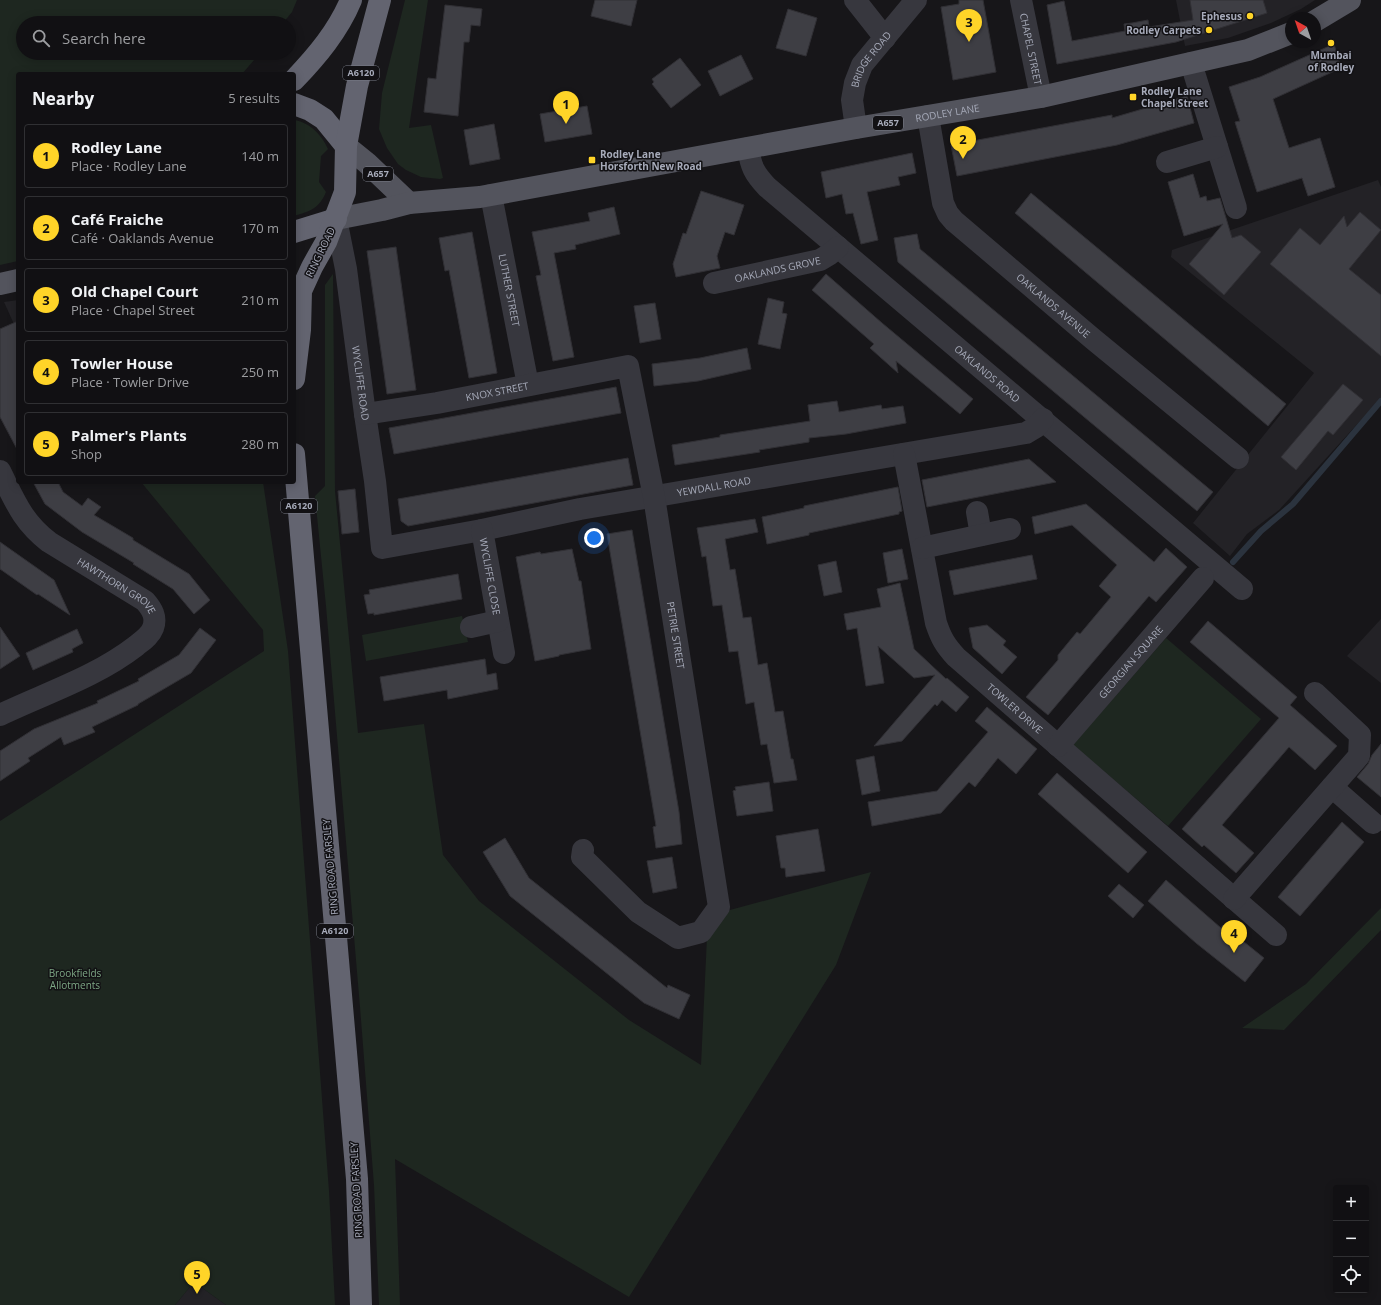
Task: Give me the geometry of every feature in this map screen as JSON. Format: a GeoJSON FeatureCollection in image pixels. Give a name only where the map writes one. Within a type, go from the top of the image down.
{"type":"FeatureCollection","features":[{"type":"Feature","properties":{"kind":"highway"},"geometry":{"type":"LineString","coordinates":[[296,78],[315,58],[330,39],[347,10],[351,0]]}},
{"type":"Feature","properties":{"kind":"highway","name":"A6120"},"geometry":{"type":"LineString","coordinates":[[336,219],[346,192],[346,146],[357,86],[380,0]]}},
{"type":"Feature","properties":{"kind":"highway"},"geometry":{"type":"LineString","coordinates":[[296,105],[310,110],[324,119],[346,146]]}},
{"type":"Feature","properties":{"kind":"highway"},"geometry":{"type":"LineString","coordinates":[[296,231],[336,219]]}},
{"type":"Feature","properties":{"kind":"highway","name":"RING ROAD"},"geometry":{"type":"LineString","coordinates":[[296,363],[300,330],[301,291],[336,219]]}},
{"type":"Feature","properties":{"kind":"highway","name":"RING ROAD FARSLEY"},"geometry":{"type":"LineString","coordinates":[[296,477],[357,1179],[361,1305]]}},
{"type":"Feature","properties":{"kind":"main road"},"geometry":{"type":"LineString","coordinates":[[1321,17],[1350,0]]}},
{"type":"Feature","properties":{"kind":"main road","name":"RODLEY LANE"},"geometry":{"type":"LineString","coordinates":[[336,219],[409,203],[491,195],[856,128],[1041,97],[1248,50],[1285,35]]}},
{"type":"Feature","properties":{"kind":"main road","name":"A657"},"geometry":{"type":"LineString","coordinates":[[346,146],[367,163],[409,203]]}},
{"type":"Feature","properties":{"kind":"main road"},"geometry":{"type":"LineString","coordinates":[[0,284],[16,280]]}},
{"type":"Feature","properties":{"kind":"street"},"geometry":{"type":"LineString","coordinates":[[854,0],[885,38]]}},
{"type":"Feature","properties":{"kind":"street","name":"BRIDGE ROAD"},"geometry":{"type":"LineString","coordinates":[[856,128],[852,100],[855,83],[862,65],[916,0]]}},
{"type":"Feature","properties":{"kind":"street","name":"CHAPEL STREET"},"geometry":{"type":"LineString","coordinates":[[1021,0],[1041,97]]}},
{"type":"Feature","properties":{"kind":"street"},"geometry":{"type":"LineString","coordinates":[[1191,63],[1236,208]]}},
{"type":"Feature","properties":{"kind":"street","name":"OAKLANDS AVENUE"},"geometry":{"type":"LineString","coordinates":[[928,116],[943,203],[948,214],[954,221],[1093,339],[1238,458]]}},
{"type":"Feature","properties":{"kind":"street"},"geometry":{"type":"LineString","coordinates":[[1167,162],[1217,147]]}},
{"type":"Feature","properties":{"kind":"street","name":"OAKLANDS ROAD"},"geometry":{"type":"LineString","coordinates":[[748,148],[751,165],[758,178],[767,187],[1043,419],[1242,589]]}},
{"type":"Feature","properties":{"kind":"street","name":"LUTHER STREET"},"geometry":{"type":"LineString","coordinates":[[491,195],[528,385]]}},
{"type":"Feature","properties":{"kind":"street","name":"WYCLIFFE ROAD"},"geometry":{"type":"LineString","coordinates":[[336,219],[346,269],[364,414],[375,481],[382,548]]}},
{"type":"Feature","properties":{"kind":"street","name":"OAKLANDS GROVE"},"geometry":{"type":"LineString","coordinates":[[714,283],[820,260],[838,247]]}},
{"type":"Feature","properties":{"kind":"street","name":"KNOX STREET"},"geometry":{"type":"LineString","coordinates":[[364,414],[437,403],[628,366]]}},
{"type":"Feature","properties":{"kind":"street","name":"PETRIE STREET"},"geometry":{"type":"LineString","coordinates":[[582,850],[582,857],[638,912],[678,938],[701,932],[719,906],[654,497],[628,366]]}},
{"type":"Feature","properties":{"kind":"street","name":"YEWDALL ROAD"},"geometry":{"type":"LineString","coordinates":[[382,548],[482,530],[580,509],[1026,433],[1036,427],[1043,419]]}},
{"type":"Feature","properties":{"kind":"street","name":"TOWLER DRIVE"},"geometry":{"type":"LineString","coordinates":[[904,454],[936,622],[940,636],[947,647],[956,657],[1276,935]]}},
{"type":"Feature","properties":{"kind":"street","name":"HAWTHORN GROVE"},"geometry":{"type":"LineString","coordinates":[[0,471],[18,508],[36,532],[49,542],[140,598],[152,609],[155,620],[153,629],[145,638],[122,656],[99,670],[0,715]]}},
{"type":"Feature","properties":{"kind":"street"},"geometry":{"type":"LineString","coordinates":[[977,512],[981,535]]}},
{"type":"Feature","properties":{"kind":"street"},"geometry":{"type":"LineString","coordinates":[[922,548],[1010,529]]}},
{"type":"Feature","properties":{"kind":"street","name":"WYCLIFFE CLOSE"},"geometry":{"type":"LineString","coordinates":[[482,530],[504,653]]}},
{"type":"Feature","properties":{"kind":"street","name":"GEORGIAN SQUARE"},"geometry":{"type":"LineString","coordinates":[[1058,746],[1203,578]]}},
{"type":"Feature","properties":{"kind":"street","name":"WYCLIFFE CLOSE"},"geometry":{"type":"LineString","coordinates":[[471,627],[498,622]]}},
{"type":"Feature","properties":{"kind":"street"},"geometry":{"type":"LineString","coordinates":[[1234,899],[1359,756],[1360,735],[1315,693]]}},
{"type":"Feature","properties":{"kind":"street"},"geometry":{"type":"LineString","coordinates":[[1332,787],[1373,823]]}},
{"type":"Feature","properties":{"kind":"shaded area"},"geometry":{"type":"Polygon","coordinates":[[[1176,0],[1315,0],[1295,12],[1285,12],[1285,16],[1271,23],[1228,38],[1185,46],[1176,0]]]}},
{"type":"Feature","properties":{"kind":"shaded area"},"geometry":{"type":"Polygon","coordinates":[[[1378,180],[1381,187],[1381,398],[1279,510],[1247,534],[1230,556],[1193,523],[1314,373],[1171,257],[1172,250],[1378,180]]]}},
{"type":"Feature","properties":{"kind":"shaded area"},"geometry":{"type":"Polygon","coordinates":[[[16,300],[16,329],[4,302],[16,300]]]}},
{"type":"Feature","properties":{"kind":"shaded area"},"geometry":{"type":"Polygon","coordinates":[[[1381,619],[1381,683],[1347,656],[1381,619]]]}},
{"type":"Feature","properties":{"kind":"shaded area"},"geometry":{"type":"Polygon","coordinates":[[[194,1282],[226,1305],[175,1305],[194,1282]]]}},
{"type":"Feature","properties":{"kind":"green space"},"geometry":{"type":"Polygon","coordinates":[[[0,0],[297,0],[289,16],[16,16],[16,60],[254,60],[244,72],[16,72],[16,261],[0,265],[0,0]]]}},
{"type":"Feature","properties":{"kind":"green space"},"geometry":{"type":"Polygon","coordinates":[[[405,0],[428,0],[409,128],[431,125],[443,178],[440,179],[421,177],[406,170],[398,164],[387,148],[379,129],[382,93],[405,0]]]}},
{"type":"Feature","properties":{"kind":"green space"},"geometry":{"type":"Polygon","coordinates":[[[296,120],[305,123],[319,134],[328,149],[321,156],[319,182],[326,192],[317,206],[305,213],[296,215],[296,120]]]}},
{"type":"Feature","properties":{"kind":"green space"},"geometry":{"type":"Polygon","coordinates":[[[333,274],[335,491],[358,733],[424,724],[443,855],[479,901],[629,1020],[701,1065],[707,937],[730,910],[871,872],[836,965],[629,1297],[395,1159],[400,1305],[379,1305],[374,1185],[360,1007],[326,606],[315,496],[325,486],[325,285],[333,274]]]}},
{"type":"Feature","properties":{"kind":"green space","name":"Brookfields Allotments"},"geometry":{"type":"Polygon","coordinates":[[[143,484],[263,484],[288,651],[329,1191],[335,1305],[226,1305],[194,1282],[175,1305],[0,1305],[0,821],[264,651],[263,630],[143,484]]]}},
{"type":"Feature","properties":{"kind":"green space"},"geometry":{"type":"Polygon","coordinates":[[[462,616],[468,642],[366,661],[362,635],[462,616]]]}},
{"type":"Feature","properties":{"kind":"green space"},"geometry":{"type":"Polygon","coordinates":[[[1166,638],[1261,719],[1168,826],[1073,745],[1166,638]]]}},
{"type":"Feature","properties":{"kind":"green space"},"geometry":{"type":"Polygon","coordinates":[[[1381,908],[1381,930],[1284,1030],[1242,1028],[1306,984],[1381,908]]]}},
{"type":"Feature","properties":{"kind":"building"},"geometry":{"type":"Polygon","coordinates":[[[595,0],[637,0],[631,26],[591,16],[595,0]]]}},
{"type":"Feature","properties":{"kind":"building"},"geometry":{"type":"Polygon","coordinates":[[[959,0],[983,0],[996,72],[953,80],[941,7],[959,4],[959,0]]]}},
{"type":"Feature","properties":{"kind":"building"},"geometry":{"type":"Polygon","coordinates":[[[1190,0],[1263,0],[1267,13],[1176,42],[1057,64],[1047,5],[1064,1],[1072,41],[1125,31],[1124,24],[1148,20],[1149,27],[1193,20],[1190,0]]]}},
{"type":"Feature","properties":{"kind":"building"},"geometry":{"type":"Polygon","coordinates":[[[445,5],[482,9],[480,26],[471,25],[469,42],[464,42],[458,116],[424,112],[428,78],[436,79],[445,5]]]}},
{"type":"Feature","properties":{"kind":"building"},"geometry":{"type":"Polygon","coordinates":[[[788,9],[817,18],[806,56],[776,48],[788,9]]]}},
{"type":"Feature","properties":{"kind":"building"},"geometry":{"type":"Polygon","coordinates":[[[1334,44],[1341,68],[1273,99],[1289,148],[1320,138],[1335,187],[1308,196],[1302,178],[1257,192],[1235,122],[1240,121],[1229,87],[1260,77],[1334,44]]]}},
{"type":"Feature","properties":{"kind":"building"},"geometry":{"type":"Polygon","coordinates":[[[741,55],[753,79],[720,96],[708,71],[741,55]]]}},
{"type":"Feature","properties":{"kind":"building"},"geometry":{"type":"Polygon","coordinates":[[[680,58],[701,85],[671,108],[652,84],[654,82],[652,79],[680,58]]]}},
{"type":"Feature","properties":{"kind":"building"},"geometry":{"type":"Polygon","coordinates":[[[1187,96],[1194,123],[1117,145],[957,176],[951,145],[1112,115],[1112,118],[1187,96]]]}},
{"type":"Feature","properties":{"kind":"building"},"geometry":{"type":"Polygon","coordinates":[[[587,106],[592,134],[545,142],[540,114],[587,106]]]}},
{"type":"Feature","properties":{"kind":"building"},"geometry":{"type":"Polygon","coordinates":[[[494,124],[500,159],[470,165],[464,130],[494,124]]]}},
{"type":"Feature","properties":{"kind":"building"},"geometry":{"type":"Polygon","coordinates":[[[912,153],[916,173],[898,177],[900,185],[867,192],[878,240],[861,244],[853,213],[846,214],[842,194],[826,198],[821,172],[912,153]]]}},
{"type":"Feature","properties":{"kind":"building"},"geometry":{"type":"Polygon","coordinates":[[[1193,174],[1200,198],[1206,196],[1207,201],[1220,198],[1232,238],[1241,235],[1261,252],[1224,295],[1189,264],[1223,224],[1184,236],[1168,182],[1193,174]]]}},
{"type":"Feature","properties":{"kind":"building"},"geometry":{"type":"Polygon","coordinates":[[[701,191],[744,205],[734,235],[725,232],[717,256],[720,268],[676,277],[673,264],[683,233],[686,234],[701,191]]]}},
{"type":"Feature","properties":{"kind":"building"},"geometry":{"type":"Polygon","coordinates":[[[1031,193],[1286,404],[1268,426],[1015,213],[1031,193]]]}},
{"type":"Feature","properties":{"kind":"building"},"geometry":{"type":"Polygon","coordinates":[[[614,207],[620,234],[575,245],[576,249],[554,253],[574,357],[553,361],[536,276],[541,275],[532,232],[590,221],[588,213],[614,207]]]}},
{"type":"Feature","properties":{"kind":"building"},"geometry":{"type":"Polygon","coordinates":[[[1360,212],[1381,230],[1349,269],[1381,295],[1381,356],[1270,264],[1300,228],[1320,245],[1344,216],[1347,227],[1360,212]]]}},
{"type":"Feature","properties":{"kind":"building"},"geometry":{"type":"Polygon","coordinates":[[[472,232],[497,373],[469,378],[449,270],[445,271],[439,238],[472,232]]]}},
{"type":"Feature","properties":{"kind":"building"},"geometry":{"type":"Polygon","coordinates":[[[917,234],[920,249],[1213,492],[1197,511],[898,262],[894,238],[917,234]]]}},
{"type":"Feature","properties":{"kind":"building"},"geometry":{"type":"Polygon","coordinates":[[[396,247],[416,390],[387,394],[367,251],[396,247]]]}},
{"type":"Feature","properties":{"kind":"building"},"geometry":{"type":"Polygon","coordinates":[[[826,274],[973,399],[960,414],[896,361],[898,373],[870,348],[874,344],[812,290],[826,274]]]}},
{"type":"Feature","properties":{"kind":"building"},"geometry":{"type":"Polygon","coordinates":[[[768,298],[784,302],[782,313],[787,314],[780,349],[758,344],[768,298]]]}},
{"type":"Feature","properties":{"kind":"building"},"geometry":{"type":"Polygon","coordinates":[[[655,303],[661,339],[640,343],[634,306],[655,303]]]}},
{"type":"Feature","properties":{"kind":"building"},"geometry":{"type":"Polygon","coordinates":[[[16,322],[16,447],[0,417],[0,329],[16,322]]]}},
{"type":"Feature","properties":{"kind":"building"},"geometry":{"type":"Polygon","coordinates":[[[747,348],[751,369],[698,381],[654,386],[652,364],[700,358],[747,348]]]}},
{"type":"Feature","properties":{"kind":"building"},"geometry":{"type":"Polygon","coordinates":[[[1343,384],[1363,400],[1333,435],[1328,431],[1296,470],[1281,457],[1343,384]]]}},
{"type":"Feature","properties":{"kind":"building"},"geometry":{"type":"Polygon","coordinates":[[[616,387],[621,413],[394,454],[389,428],[616,387]]]}},
{"type":"Feature","properties":{"kind":"building"},"geometry":{"type":"Polygon","coordinates":[[[837,401],[839,412],[881,405],[882,409],[903,406],[906,423],[846,434],[809,438],[809,442],[759,450],[760,452],[675,465],[672,445],[720,437],[720,435],[810,421],[808,405],[837,401]]]}},
{"type":"Feature","properties":{"kind":"building"},"geometry":{"type":"Polygon","coordinates":[[[628,458],[633,485],[408,526],[401,521],[398,499],[628,458]]]}},
{"type":"Feature","properties":{"kind":"building"},"geometry":{"type":"Polygon","coordinates":[[[1029,459],[1056,482],[927,507],[922,480],[1029,459]]]}},
{"type":"Feature","properties":{"kind":"building"},"geometry":{"type":"Polygon","coordinates":[[[34,484],[59,484],[63,492],[82,506],[88,498],[101,507],[94,515],[189,574],[210,600],[194,614],[173,589],[133,564],[134,563],[82,532],[45,504],[34,484]]]}},
{"type":"Feature","properties":{"kind":"building"},"geometry":{"type":"Polygon","coordinates":[[[898,487],[902,511],[899,512],[899,514],[809,533],[809,535],[767,544],[762,517],[804,508],[804,506],[898,487]]]}},
{"type":"Feature","properties":{"kind":"building"},"geometry":{"type":"Polygon","coordinates":[[[355,489],[359,532],[342,534],[338,491],[355,489]]]}},
{"type":"Feature","properties":{"kind":"building"},"geometry":{"type":"Polygon","coordinates":[[[1086,504],[1154,562],[1166,548],[1187,567],[1156,602],[1149,596],[1048,715],[1026,697],[1058,660],[1058,655],[1077,632],[1080,634],[1111,597],[1099,586],[1117,565],[1072,525],[1035,534],[1032,517],[1086,504]]]}},
{"type":"Feature","properties":{"kind":"building"},"geometry":{"type":"Polygon","coordinates":[[[755,519],[758,532],[725,539],[730,570],[735,569],[743,618],[751,617],[758,665],[767,663],[775,712],[783,711],[791,759],[793,759],[797,780],[774,783],[767,744],[761,745],[754,702],[746,704],[738,651],[729,652],[722,605],[713,606],[706,556],[702,557],[697,528],[755,519]]]}},
{"type":"Feature","properties":{"kind":"building"},"geometry":{"type":"Polygon","coordinates":[[[632,530],[679,812],[682,844],[656,848],[653,827],[656,826],[607,534],[632,530]]]}},
{"type":"Feature","properties":{"kind":"building"},"geometry":{"type":"Polygon","coordinates":[[[0,542],[54,580],[70,615],[38,594],[37,595],[0,569],[0,542]]]}},
{"type":"Feature","properties":{"kind":"building"},"geometry":{"type":"Polygon","coordinates":[[[572,549],[579,581],[581,581],[591,649],[535,661],[516,557],[540,552],[541,554],[572,549]]]}},
{"type":"Feature","properties":{"kind":"building"},"geometry":{"type":"Polygon","coordinates":[[[902,549],[908,579],[888,583],[883,553],[902,549]]]}},
{"type":"Feature","properties":{"kind":"building"},"geometry":{"type":"Polygon","coordinates":[[[1032,555],[1037,579],[954,595],[949,571],[1032,555]]]}},
{"type":"Feature","properties":{"kind":"building"},"geometry":{"type":"Polygon","coordinates":[[[836,561],[842,592],[824,596],[818,565],[836,561]]]}},
{"type":"Feature","properties":{"kind":"building"},"geometry":{"type":"Polygon","coordinates":[[[458,574],[462,599],[374,615],[374,613],[368,614],[364,595],[370,594],[369,590],[458,574]]]}},
{"type":"Feature","properties":{"kind":"building"},"geometry":{"type":"Polygon","coordinates":[[[900,583],[914,649],[946,679],[947,678],[969,697],[956,712],[942,700],[937,706],[935,704],[902,741],[874,746],[935,675],[914,678],[878,646],[884,683],[866,686],[857,628],[847,630],[844,614],[881,607],[877,589],[900,583]]]}},
{"type":"Feature","properties":{"kind":"building"},"geometry":{"type":"Polygon","coordinates":[[[1208,621],[1297,697],[1290,705],[1337,746],[1315,770],[1289,747],[1222,825],[1254,853],[1236,873],[1204,845],[1202,847],[1182,829],[1279,718],[1190,642],[1208,621]]]}},
{"type":"Feature","properties":{"kind":"building"},"geometry":{"type":"Polygon","coordinates":[[[987,625],[1006,641],[1003,645],[1017,657],[1002,674],[973,648],[969,628],[987,625]]]}},
{"type":"Feature","properties":{"kind":"building"},"geometry":{"type":"Polygon","coordinates":[[[0,627],[20,656],[0,669],[0,627]]]}},
{"type":"Feature","properties":{"kind":"building"},"geometry":{"type":"Polygon","coordinates":[[[200,628],[216,640],[191,673],[138,705],[92,727],[95,732],[64,745],[61,737],[28,758],[30,761],[0,781],[0,751],[34,729],[98,703],[97,701],[139,681],[138,679],[179,655],[200,628]]]}},
{"type":"Feature","properties":{"kind":"building"},"geometry":{"type":"Polygon","coordinates":[[[77,629],[83,643],[72,649],[73,652],[33,670],[26,653],[77,629]]]}},
{"type":"Feature","properties":{"kind":"building"},"geometry":{"type":"Polygon","coordinates":[[[485,659],[487,675],[496,673],[498,689],[448,699],[447,690],[384,701],[380,677],[485,659]]]}},
{"type":"Feature","properties":{"kind":"building"},"geometry":{"type":"Polygon","coordinates":[[[987,707],[1037,749],[1016,774],[998,758],[975,787],[969,782],[941,813],[872,826],[868,802],[937,791],[988,732],[975,721],[987,707]]]}},
{"type":"Feature","properties":{"kind":"building"},"geometry":{"type":"Polygon","coordinates":[[[1381,744],[1381,797],[1357,777],[1368,764],[1372,755],[1381,744]]]}},
{"type":"Feature","properties":{"kind":"building"},"geometry":{"type":"Polygon","coordinates":[[[874,756],[880,791],[862,795],[856,760],[874,756]]]}},
{"type":"Feature","properties":{"kind":"building"},"geometry":{"type":"Polygon","coordinates":[[[1057,773],[1147,852],[1128,873],[1038,794],[1057,773]]]}},
{"type":"Feature","properties":{"kind":"building"},"geometry":{"type":"Polygon","coordinates":[[[769,782],[773,811],[737,816],[733,791],[736,790],[735,787],[769,782]]]}},
{"type":"Feature","properties":{"kind":"building"},"geometry":{"type":"Polygon","coordinates":[[[1342,822],[1364,842],[1300,916],[1278,897],[1342,822]]]}},
{"type":"Feature","properties":{"kind":"building"},"geometry":{"type":"Polygon","coordinates":[[[818,829],[825,871],[786,877],[785,868],[781,868],[776,836],[818,829]]]}},
{"type":"Feature","properties":{"kind":"building"},"geometry":{"type":"Polygon","coordinates":[[[505,838],[529,878],[667,988],[668,985],[690,995],[679,1019],[644,1003],[510,896],[483,852],[505,838]]]}},
{"type":"Feature","properties":{"kind":"building"},"geometry":{"type":"Polygon","coordinates":[[[672,857],[677,888],[653,893],[647,861],[672,857]]]}},
{"type":"Feature","properties":{"kind":"building"},"geometry":{"type":"Polygon","coordinates":[[[1166,880],[1221,928],[1223,925],[1264,958],[1245,982],[1196,943],[1148,901],[1166,880]]]}},
{"type":"Feature","properties":{"kind":"building"},"geometry":{"type":"Polygon","coordinates":[[[1119,884],[1144,905],[1133,918],[1108,896],[1119,884]]]}},
{"type":"Feature","properties":{"kind":"waterway"},"geometry":{"type":"LineString","coordinates":[[1233,562],[1261,531],[1293,504],[1381,401]]}},
{"type":"Feature","properties":{"kind":"place","name":"Ephesus"},"geometry":{"type":"Point","coordinates":[1250,16]}},
{"type":"Feature","properties":{"kind":"place","name":"Rodley Carpets"},"geometry":{"type":"Point","coordinates":[1209,30]}},
{"type":"Feature","properties":{"kind":"place","name":"Old Chapel Court"},"geometry":{"type":"Point","coordinates":[969,42]}},
{"type":"Feature","properties":{"kind":"place","name":"Mumbai of Rodley"},"geometry":{"type":"Point","coordinates":[1331,43]}},
{"type":"Feature","properties":{"kind":"place","name":"Rodley Lane Chapel Street"},"geometry":{"type":"Point","coordinates":[1133,97]}},
{"type":"Feature","properties":{"kind":"place","name":"Rodley Lane"},"geometry":{"type":"Point","coordinates":[566,124]}},
{"type":"Feature","properties":{"kind":"place","name":"Café Fraiche"},"geometry":{"type":"Point","coordinates":[963,159]}},
{"type":"Feature","properties":{"kind":"place","name":"Rodley Lane Horsforth New Road"},"geometry":{"type":"Point","coordinates":[592,160]}},
{"type":"Feature","properties":{"kind":"place","name":"Towler House"},"geometry":{"type":"Point","coordinates":[1234,953]}},
{"type":"Feature","properties":{"kind":"place","name":"Palmer's Plants"},"geometry":{"type":"Point","coordinates":[197,1294]}}]}
